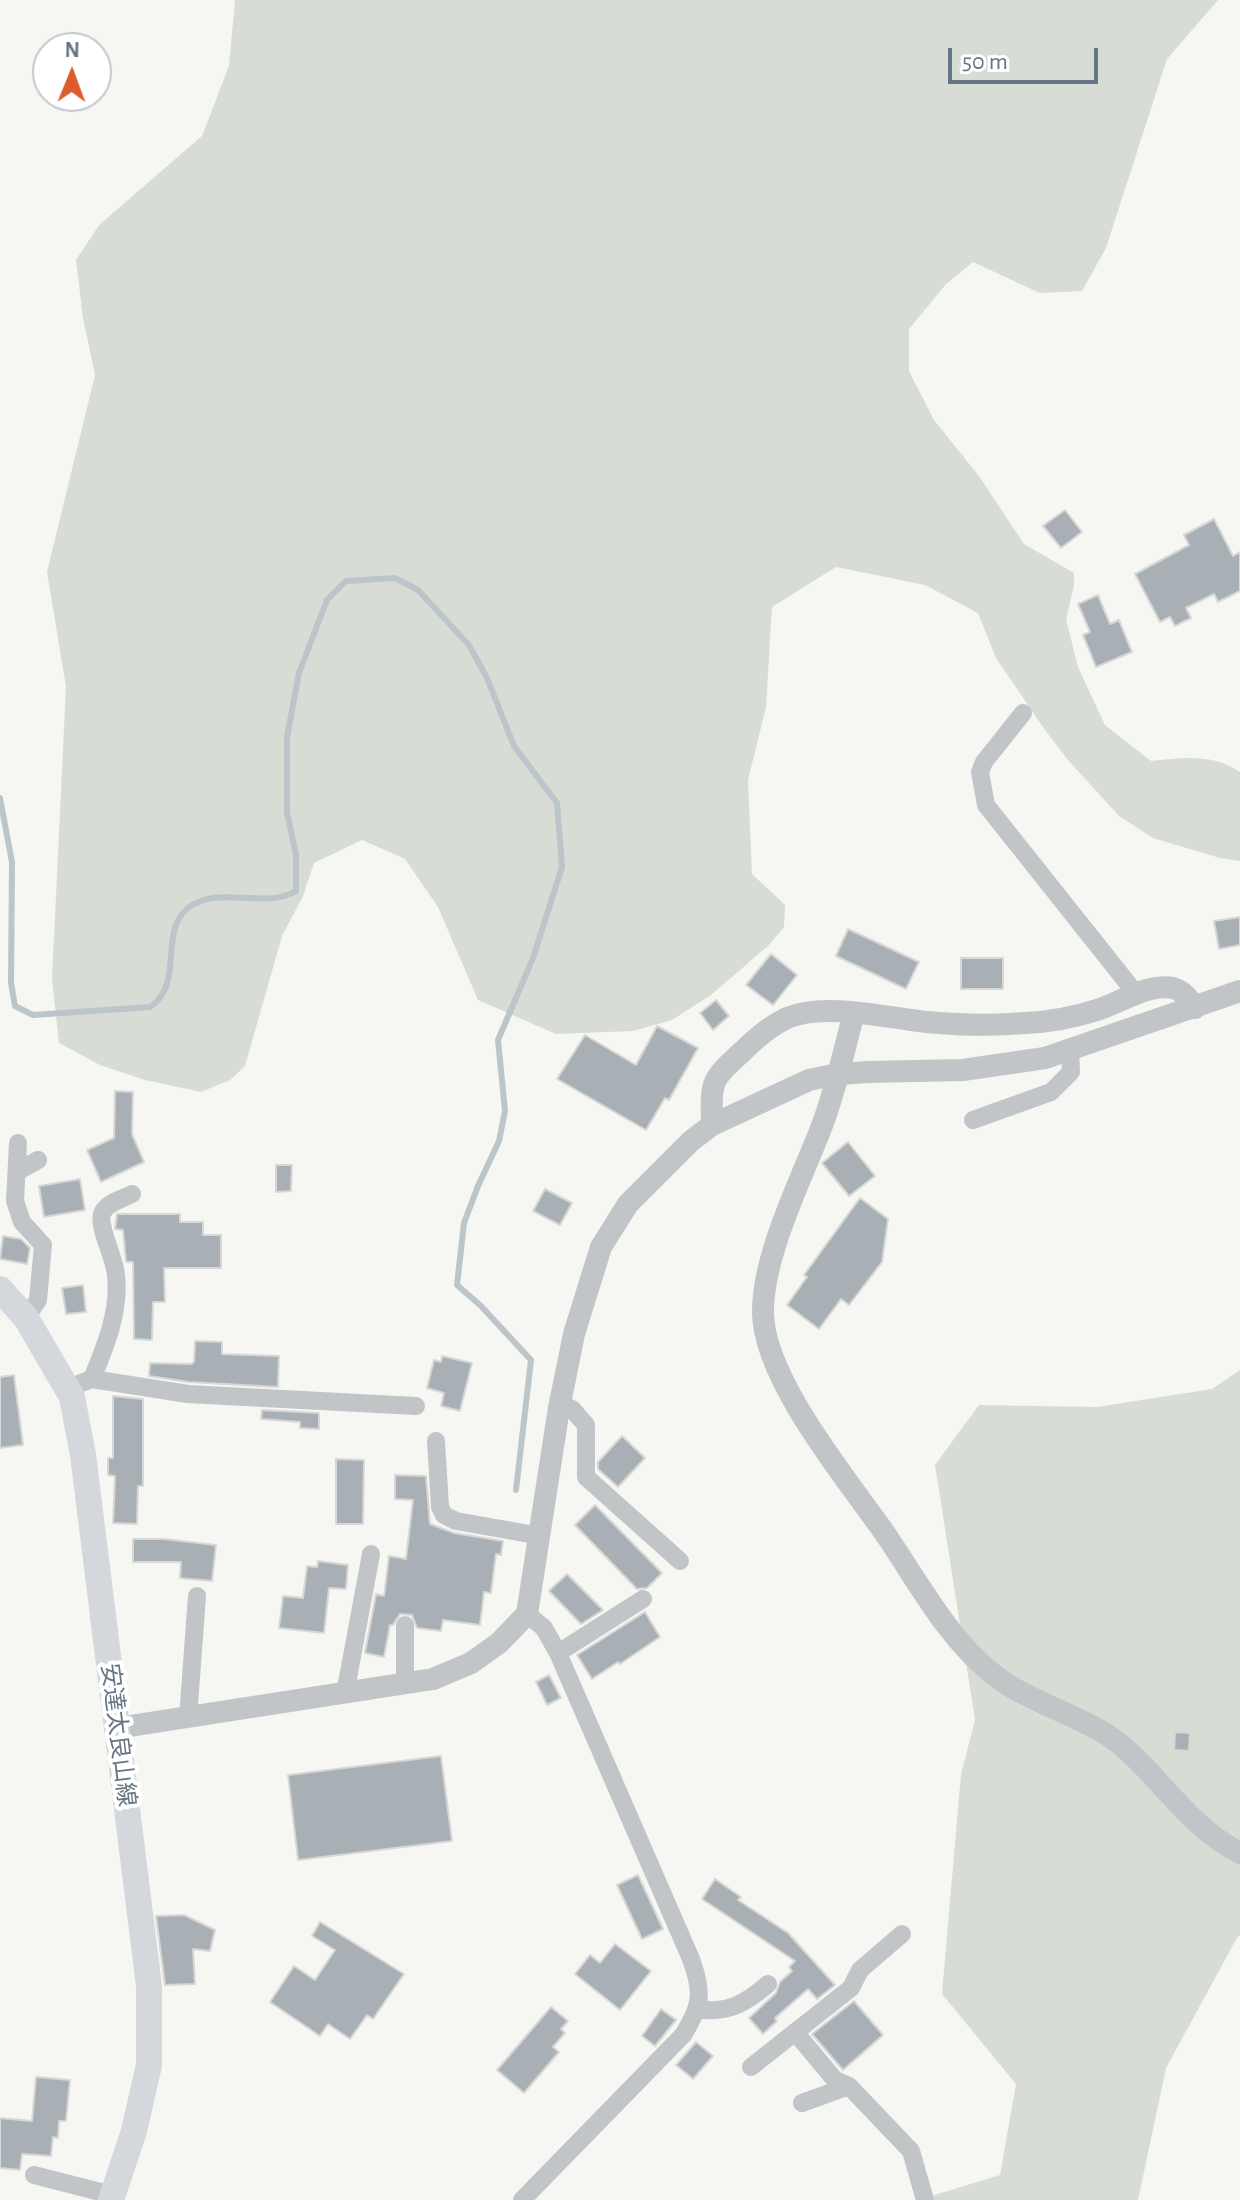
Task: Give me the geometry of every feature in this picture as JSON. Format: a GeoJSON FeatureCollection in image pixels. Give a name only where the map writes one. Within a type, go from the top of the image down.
{"type":"FeatureCollection","features":[{"type":"Feature","properties":{"kind":"main road","name":"安達太良山線"},"geometry":{"type":"LineString","coordinates":[[0,1289],[26,1318],[72,1397],[83,1455],[149,1986],[149,2065],[134,2131],[112,2198]]}},
{"type":"Feature","properties":{"kind":"street"},"geometry":{"type":"LineString","coordinates":[[1023,713],[984,762],[980,772],[986,805],[1137,995]]}},
{"type":"Feature","properties":{"kind":"street"},"geometry":{"type":"LineString","coordinates":[[712,1125],[713,1083],[747,1046],[788,1018],[807,1013],[854,1013],[978,1025],[1028,1023],[1096,1011],[1158,987],[1174,988],[1185,994],[1195,1008]]}},
{"type":"Feature","properties":{"kind":"street"},"geometry":{"type":"LineString","coordinates":[[117,1728],[433,1679],[471,1663],[499,1643],[527,1614],[560,1403],[574,1334],[601,1247],[628,1204],[691,1141],[712,1125],[809,1080],[838,1074],[975,1069],[1045,1058],[1240,991]]}},
{"type":"Feature","properties":{"kind":"street"},"geometry":{"type":"LineString","coordinates":[[854,1013],[824,1120],[768,1273],[763,1314],[771,1355],[799,1410],[958,1640],[993,1674],[1024,1695],[1056,1708],[1111,1738],[1128,1751],[1201,1827],[1221,1844],[1240,1853]]}},
{"type":"Feature","properties":{"kind":"street"},"geometry":{"type":"LineString","coordinates":[[973,1120],[1051,1092],[1071,1072],[1070,1051]]}},
{"type":"Feature","properties":{"kind":"street"},"geometry":{"type":"LineString","coordinates":[[18,1143],[15,1201],[22,1222],[43,1245],[38,1300],[26,1318]]}},
{"type":"Feature","properties":{"kind":"street"},"geometry":{"type":"LineString","coordinates":[[18,1171],[38,1160]]}},
{"type":"Feature","properties":{"kind":"street"},"geometry":{"type":"LineString","coordinates":[[92,1379],[106,1346],[117,1305],[116,1273],[101,1224],[102,1214],[106,1206],[132,1194]]}},
{"type":"Feature","properties":{"kind":"street"},"geometry":{"type":"LineString","coordinates":[[68,1388],[92,1379],[188,1394],[416,1406]]}},
{"type":"Feature","properties":{"kind":"street"},"geometry":{"type":"LineString","coordinates":[[560,1403],[572,1409],[586,1425],[586,1477],[680,1561]]}},
{"type":"Feature","properties":{"kind":"street"},"geometry":{"type":"LineString","coordinates":[[436,1441],[440,1507],[444,1515],[456,1521],[541,1536]]}},
{"type":"Feature","properties":{"kind":"street"},"geometry":{"type":"LineString","coordinates":[[345,1694],[371,1554]]}},
{"type":"Feature","properties":{"kind":"street"},"geometry":{"type":"LineString","coordinates":[[188,1718],[197,1596]]}},
{"type":"Feature","properties":{"kind":"street"},"geometry":{"type":"LineString","coordinates":[[558,1653],[643,1599]]}},
{"type":"Feature","properties":{"kind":"street"},"geometry":{"type":"LineString","coordinates":[[523,2200],[683,2035],[697,2009],[700,1987],[691,1959],[558,1653],[544,1628],[527,1614]]}},
{"type":"Feature","properties":{"kind":"street"},"geometry":{"type":"LineString","coordinates":[[405,1625],[405,1684]]}},
{"type":"Feature","properties":{"kind":"street"},"geometry":{"type":"LineString","coordinates":[[751,2067],[851,1988],[860,1970],[902,1934]]}},
{"type":"Feature","properties":{"kind":"street"},"geometry":{"type":"LineString","coordinates":[[697,2009],[712,2012],[738,2007],[768,1984]]}},
{"type":"Feature","properties":{"kind":"street"},"geometry":{"type":"LineString","coordinates":[[795,2032],[835,2080],[849,2086],[911,2151],[925,2200]]}},
{"type":"Feature","properties":{"kind":"street"},"geometry":{"type":"LineString","coordinates":[[802,2103],[849,2086]]}},
{"type":"Feature","properties":{"kind":"street"},"geometry":{"type":"LineString","coordinates":[[34,2175],[112,2198]]}},
{"type":"Feature","properties":{"kind":"shaded area"},"geometry":{"type":"Polygon","coordinates":[[[235,0],[1218,0],[1167,59],[1106,248],[1082,291],[1040,293],[973,262],[946,284],[909,329],[909,371],[934,420],[979,476],[1024,544],[1074,573],[1066,619],[1078,667],[1105,725],[1151,761],[1208,759],[1240,772],[1240,861],[1153,838],[1119,816],[1045,730],[996,658],[978,613],[925,585],[836,567],[772,607],[766,707],[748,780],[752,874],[785,905],[784,927],[769,945],[711,995],[672,1020],[633,1031],[556,1034],[478,1000],[438,907],[405,859],[362,840],[314,863],[303,896],[282,936],[245,1066],[230,1080],[201,1092],[145,1080],[100,1065],[59,1043],[52,979],[66,687],[47,572],[95,375],[83,318],[76,260],[99,225],[202,136],[229,66],[235,0]]]}},
{"type":"Feature","properties":{"kind":"shaded area"},"geometry":{"type":"Polygon","coordinates":[[[1240,1370],[1240,1936],[1166,2068],[1138,2200],[918,2200],[1000,2175],[1016,2084],[942,1994],[961,1774],[975,1720],[935,1465],[979,1405],[1097,1407],[1212,1389],[1240,1370]]]}},
{"type":"Feature","properties":{"kind":"building"},"geometry":{"type":"Polygon","coordinates":[[[1065,510],[1082,532],[1061,548],[1043,526],[1065,510]]]}},
{"type":"Feature","properties":{"kind":"building"},"geometry":{"type":"Polygon","coordinates":[[[1214,519],[1233,556],[1240,552],[1240,591],[1218,602],[1214,594],[1186,608],[1191,618],[1175,626],[1170,617],[1160,622],[1135,574],[1189,545],[1184,535],[1214,519]]]}},
{"type":"Feature","properties":{"kind":"building"},"geometry":{"type":"Polygon","coordinates":[[[1098,595],[1110,624],[1119,620],[1132,652],[1096,667],[1083,635],[1090,632],[1078,604],[1098,595]]]}},
{"type":"Feature","properties":{"kind":"building"},"geometry":{"type":"Polygon","coordinates":[[[1240,917],[1240,945],[1219,949],[1214,921],[1240,917]]]}},
{"type":"Feature","properties":{"kind":"building"},"geometry":{"type":"Polygon","coordinates":[[[848,929],[919,962],[906,989],[836,956],[848,929]]]}},
{"type":"Feature","properties":{"kind":"building"},"geometry":{"type":"Polygon","coordinates":[[[771,954],[797,975],[773,1005],[746,985],[771,954]]]}},
{"type":"Feature","properties":{"kind":"building"},"geometry":{"type":"Polygon","coordinates":[[[961,958],[1003,958],[1003,989],[961,989],[961,958]]]}},
{"type":"Feature","properties":{"kind":"building"},"geometry":{"type":"Polygon","coordinates":[[[716,1000],[729,1016],[713,1030],[700,1013],[716,1000]]]}},
{"type":"Feature","properties":{"kind":"building"},"geometry":{"type":"Polygon","coordinates":[[[657,1026],[698,1048],[669,1100],[665,1098],[646,1130],[557,1079],[585,1035],[636,1065],[657,1026]]]}},
{"type":"Feature","properties":{"kind":"building"},"geometry":{"type":"Polygon","coordinates":[[[115,1091],[133,1092],[132,1134],[144,1162],[101,1182],[87,1150],[114,1138],[115,1091]]]}},
{"type":"Feature","properties":{"kind":"building"},"geometry":{"type":"Polygon","coordinates":[[[848,1142],[875,1176],[849,1196],[822,1163],[848,1142]]]}},
{"type":"Feature","properties":{"kind":"building"},"geometry":{"type":"Polygon","coordinates":[[[276,1165],[292,1165],[291,1191],[276,1192],[276,1165]]]}},
{"type":"Feature","properties":{"kind":"building"},"geometry":{"type":"Polygon","coordinates":[[[80,1179],[85,1210],[44,1217],[39,1186],[80,1179]]]}},
{"type":"Feature","properties":{"kind":"building"},"geometry":{"type":"Polygon","coordinates":[[[545,1189],[572,1203],[560,1225],[533,1211],[545,1189]]]}},
{"type":"Feature","properties":{"kind":"building"},"geometry":{"type":"Polygon","coordinates":[[[860,1198],[888,1219],[882,1262],[849,1305],[841,1299],[819,1329],[787,1305],[807,1277],[804,1275],[860,1198]]]}},
{"type":"Feature","properties":{"kind":"building"},"geometry":{"type":"Polygon","coordinates":[[[117,1214],[180,1214],[180,1222],[203,1222],[203,1235],[221,1235],[221,1268],[164,1268],[165,1302],[153,1302],[152,1340],[134,1339],[133,1262],[126,1262],[123,1230],[115,1229],[117,1214]]]}},
{"type":"Feature","properties":{"kind":"building"},"geometry":{"type":"Polygon","coordinates":[[[3,1236],[21,1239],[30,1248],[27,1264],[0,1259],[3,1236]]]}},
{"type":"Feature","properties":{"kind":"building"},"geometry":{"type":"Polygon","coordinates":[[[83,1285],[86,1312],[66,1314],[62,1288],[83,1285]]]}},
{"type":"Feature","properties":{"kind":"building"},"geometry":{"type":"Polygon","coordinates":[[[195,1341],[222,1342],[222,1354],[279,1356],[278,1387],[189,1382],[149,1376],[150,1363],[194,1362],[195,1341]]]}},
{"type":"Feature","properties":{"kind":"building"},"geometry":{"type":"Polygon","coordinates":[[[442,1356],[472,1363],[460,1411],[441,1406],[444,1393],[427,1388],[434,1360],[441,1362],[442,1356]]]}},
{"type":"Feature","properties":{"kind":"building"},"geometry":{"type":"Polygon","coordinates":[[[14,1375],[23,1445],[0,1448],[0,1377],[14,1375]]]}},
{"type":"Feature","properties":{"kind":"building"},"geometry":{"type":"Polygon","coordinates":[[[113,1396],[143,1399],[143,1486],[138,1486],[137,1524],[113,1523],[115,1476],[108,1475],[108,1458],[113,1458],[113,1396]]]}},
{"type":"Feature","properties":{"kind":"building"},"geometry":{"type":"Polygon","coordinates":[[[262,1410],[319,1413],[319,1429],[300,1428],[300,1422],[261,1419],[262,1410]]]}},
{"type":"Feature","properties":{"kind":"building"},"geometry":{"type":"Polygon","coordinates":[[[622,1436],[645,1458],[618,1487],[598,1469],[598,1462],[622,1436]]]}},
{"type":"Feature","properties":{"kind":"building"},"geometry":{"type":"Polygon","coordinates":[[[336,1459],[364,1460],[363,1524],[336,1524],[336,1459]]]}},
{"type":"Feature","properties":{"kind":"building"},"geometry":{"type":"Polygon","coordinates":[[[395,1475],[426,1476],[430,1524],[454,1533],[503,1541],[501,1555],[496,1554],[491,1593],[484,1592],[480,1625],[443,1620],[441,1631],[417,1628],[412,1615],[400,1614],[390,1625],[384,1657],[365,1653],[376,1594],[384,1596],[389,1556],[406,1559],[413,1500],[395,1499],[395,1475]]]}},
{"type":"Feature","properties":{"kind":"building"},"geometry":{"type":"Polygon","coordinates":[[[595,1505],[662,1573],[647,1588],[637,1589],[575,1525],[595,1505]]]}},
{"type":"Feature","properties":{"kind":"building"},"geometry":{"type":"Polygon","coordinates":[[[133,1539],[216,1545],[212,1581],[180,1578],[181,1562],[133,1562],[133,1539]]]}},
{"type":"Feature","properties":{"kind":"building"},"geometry":{"type":"Polygon","coordinates":[[[318,1561],[348,1565],[346,1589],[329,1588],[324,1633],[279,1628],[283,1596],[303,1598],[307,1566],[317,1567],[318,1561]]]}},
{"type":"Feature","properties":{"kind":"building"},"geometry":{"type":"Polygon","coordinates":[[[567,1574],[603,1610],[581,1624],[549,1591],[567,1574]]]}},
{"type":"Feature","properties":{"kind":"building"},"geometry":{"type":"Polygon","coordinates":[[[645,1612],[660,1637],[592,1679],[577,1655],[645,1612]]]}},
{"type":"Feature","properties":{"kind":"building"},"geometry":{"type":"Polygon","coordinates":[[[549,1675],[561,1698],[547,1705],[536,1682],[549,1675]]]}},
{"type":"Feature","properties":{"kind":"building"},"geometry":{"type":"Polygon","coordinates":[[[1175,1732],[1190,1733],[1189,1751],[1174,1750],[1175,1732]]]}},
{"type":"Feature","properties":{"kind":"building"},"geometry":{"type":"Polygon","coordinates":[[[441,1756],[452,1841],[298,1860],[288,1775],[441,1756]]]}},
{"type":"Feature","properties":{"kind":"building"},"geometry":{"type":"Polygon","coordinates":[[[638,1875],[663,1929],[642,1939],[617,1885],[638,1875]]]}},
{"type":"Feature","properties":{"kind":"building"},"geometry":{"type":"Polygon","coordinates":[[[715,1879],[741,1897],[738,1900],[788,1933],[835,1985],[817,1999],[808,1989],[775,2018],[777,2021],[763,2034],[749,2018],[776,1993],[780,1982],[792,1971],[789,1967],[795,1961],[702,1899],[715,1879]]]}},
{"type":"Feature","properties":{"kind":"building"},"geometry":{"type":"Polygon","coordinates":[[[184,1915],[215,1930],[210,1951],[193,1949],[195,1984],[165,1985],[156,1916],[184,1915]]]}},
{"type":"Feature","properties":{"kind":"building"},"geometry":{"type":"Polygon","coordinates":[[[320,1922],[404,1974],[373,2019],[367,2015],[350,2039],[328,2024],[320,2036],[270,2002],[294,1966],[315,1980],[335,1950],[312,1936],[320,1922]]]}},
{"type":"Feature","properties":{"kind":"building"},"geometry":{"type":"Polygon","coordinates":[[[615,1944],[651,1971],[620,2010],[575,1974],[590,1955],[600,1963],[615,1944]]]}},
{"type":"Feature","properties":{"kind":"building"},"geometry":{"type":"Polygon","coordinates":[[[854,2001],[883,2035],[843,2070],[812,2034],[854,2001]]]}},
{"type":"Feature","properties":{"kind":"building"},"geometry":{"type":"Polygon","coordinates":[[[551,2007],[568,2021],[561,2029],[565,2033],[553,2047],[559,2052],[524,2093],[497,2070],[551,2007]]]}},
{"type":"Feature","properties":{"kind":"building"},"geometry":{"type":"Polygon","coordinates":[[[661,2009],[676,2020],[655,2046],[642,2036],[661,2009]]]}},
{"type":"Feature","properties":{"kind":"building"},"geometry":{"type":"Polygon","coordinates":[[[696,2042],[713,2056],[693,2079],[676,2065],[696,2042]]]}},
{"type":"Feature","properties":{"kind":"building"},"geometry":{"type":"Polygon","coordinates":[[[36,2077],[70,2080],[66,2121],[59,2121],[58,2138],[53,2137],[51,2156],[22,2154],[20,2170],[0,2168],[0,2118],[32,2121],[36,2077]]]}},
{"type":"Feature","properties":{"kind":"waterway"},"geometry":{"type":"LineString","coordinates":[[0,798],[12,862],[11,983],[15,1006],[33,1015],[150,1007],[166,985],[174,930],[188,908],[213,898],[270,898],[296,891],[296,855],[287,812],[287,737],[299,673],[327,600],[346,581],[395,578],[418,590],[469,645],[487,678],[514,746],[557,803],[562,867],[533,958],[498,1040],[505,1111],[499,1141],[464,1223],[457,1285],[531,1360],[516,1490]]}}]}
